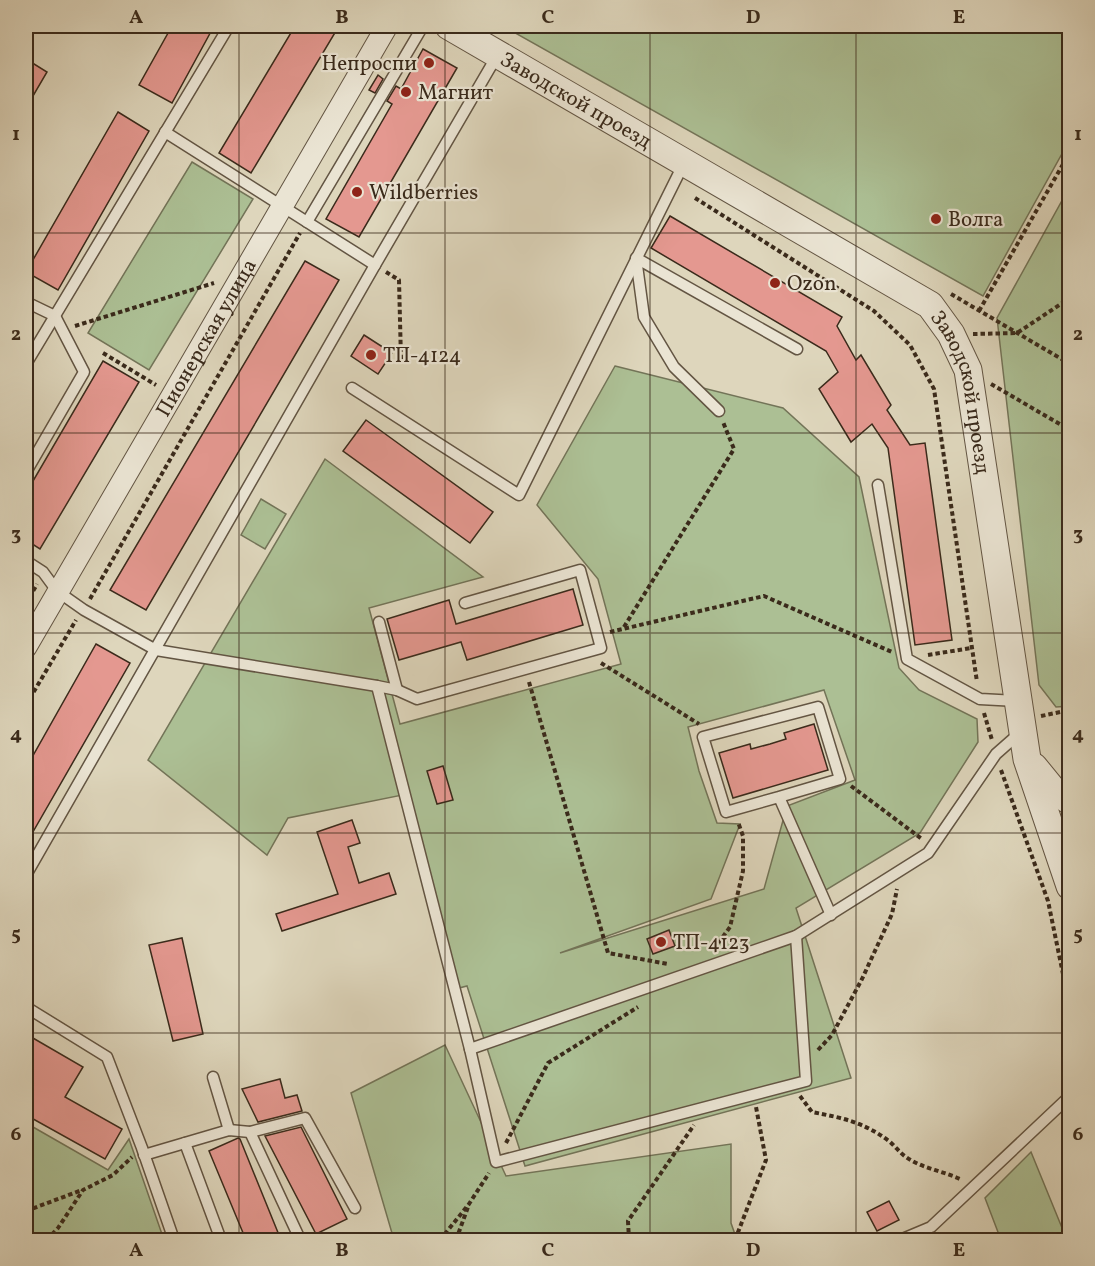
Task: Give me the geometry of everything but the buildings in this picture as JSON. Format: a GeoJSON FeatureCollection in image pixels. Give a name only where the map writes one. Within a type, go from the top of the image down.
{"type":"FeatureCollection","features":[{"type":"Feature","properties":{"kind":"street","name":"Пионерская улица"},"geometry":{"type":"LineString","coordinates":[[26,647],[387,26]]}},
{"type":"Feature","properties":{"kind":"street","name":"Заводской проезд"},"geometry":{"type":"LineString","coordinates":[[449,26],[498,54],[679,173],[930,305],[951,334],[968,370],[1027,759],[1070,886]]}},
{"type":"Feature","properties":{"kind":"street"},"geometry":{"type":"LineString","coordinates":[[1027,759],[1052,789],[1070,801]]}},
{"type":"Feature","properties":{"kind":"lane"},"geometry":{"type":"LineString","coordinates":[[26,364],[229,26]]}},
{"type":"Feature","properties":{"kind":"lane"},"geometry":{"type":"LineString","coordinates":[[307,222],[420,31]]}},
{"type":"Feature","properties":{"kind":"lane"},"geometry":{"type":"LineString","coordinates":[[26,875],[498,54]]}},
{"type":"Feature","properties":{"kind":"lane"},"geometry":{"type":"LineString","coordinates":[[165,132],[375,265]]}},
{"type":"Feature","properties":{"kind":"lane"},"geometry":{"type":"LineString","coordinates":[[352,388],[519,495],[679,173]]}},
{"type":"Feature","properties":{"kind":"lane"},"geometry":{"type":"LineString","coordinates":[[636,258],[797,349]]}},
{"type":"Feature","properties":{"kind":"lane"},"geometry":{"type":"LineString","coordinates":[[636,258],[644,317],[674,367],[718,411]]}},
{"type":"Feature","properties":{"kind":"lane"},"geometry":{"type":"LineString","coordinates":[[26,302],[55,315],[84,372],[26,472]]}},
{"type":"Feature","properties":{"kind":"lane"},"geometry":{"type":"LineString","coordinates":[[878,485],[907,659],[980,699],[1017,701]]}},
{"type":"Feature","properties":{"kind":"lane"},"geometry":{"type":"LineString","coordinates":[[26,561],[43,572],[57,591],[84,610],[156,650],[377,686],[397,690],[417,699],[601,648],[580,570],[465,603]]}},
{"type":"Feature","properties":{"kind":"lane"},"geometry":{"type":"LineString","coordinates":[[379,622],[397,690]]}},
{"type":"Feature","properties":{"kind":"lane"},"geometry":{"type":"LineString","coordinates":[[377,686],[470,1049],[496,1162],[806,1081],[796,936]]}},
{"type":"Feature","properties":{"kind":"lane"},"geometry":{"type":"LineString","coordinates":[[818,707],[840,779],[726,812],[704,737],[716,734],[818,707]]}},
{"type":"Feature","properties":{"kind":"lane"},"geometry":{"type":"LineString","coordinates":[[470,1049],[796,936],[901,870],[931,858],[996,754],[1022,732]]}},
{"type":"Feature","properties":{"kind":"lane"},"geometry":{"type":"LineString","coordinates":[[779,797],[831,915]]}},
{"type":"Feature","properties":{"kind":"lane"},"geometry":{"type":"LineString","coordinates":[[26,1007],[107,1057],[174,1240]]}},
{"type":"Feature","properties":{"kind":"lane"},"geometry":{"type":"LineString","coordinates":[[213,1077],[229,1130]]}},
{"type":"Feature","properties":{"kind":"lane"},"geometry":{"type":"LineString","coordinates":[[900,1240],[931,1227],[1070,1096]]}},
{"type":"Feature","properties":{"kind":"lane"},"geometry":{"type":"LineString","coordinates":[[143,1152],[229,1130],[250,1132],[305,1118],[355,1208]]}},
{"type":"Feature","properties":{"kind":"lane"},"geometry":{"type":"LineString","coordinates":[[250,1132],[298,1235]]}},
{"type":"Feature","properties":{"kind":"lane"},"geometry":{"type":"LineString","coordinates":[[185,1143],[221,1240]]}},
{"type":"Feature","properties":{"kind":"path"},"geometry":{"type":"LineString","coordinates":[[979,311],[1070,152]]}},
{"type":"Feature","properties":{"kind":"path"},"geometry":{"type":"LineString","coordinates":[[679,173],[874,311],[910,345],[934,389],[980,699],[996,754],[1048,901],[1070,1008]]}},
{"type":"Feature","properties":{"kind":"path"},"geometry":{"type":"LineString","coordinates":[[26,705],[75,621],[84,610],[307,222]]}},
{"type":"Feature","properties":{"kind":"path"},"geometry":{"type":"LineString","coordinates":[[375,265],[399,280],[401,360]]}},
{"type":"Feature","properties":{"kind":"path"},"geometry":{"type":"LineString","coordinates":[[62,330],[220,281]]}},
{"type":"Feature","properties":{"kind":"path"},"geometry":{"type":"LineString","coordinates":[[1017,333],[1070,298]]}},
{"type":"Feature","properties":{"kind":"path"},"geometry":{"type":"LineString","coordinates":[[951,334],[1017,333],[1070,364]]}},
{"type":"Feature","properties":{"kind":"path"},"geometry":{"type":"LineString","coordinates":[[103,353],[159,387]]}},
{"type":"Feature","properties":{"kind":"path"},"geometry":{"type":"LineString","coordinates":[[968,370],[1070,430]]}},
{"type":"Feature","properties":{"kind":"path"},"geometry":{"type":"LineString","coordinates":[[624,628],[734,449],[718,411]]}},
{"type":"Feature","properties":{"kind":"path"},"geometry":{"type":"LineString","coordinates":[[598,635],[764,596],[907,659],[971,648]]}},
{"type":"Feature","properties":{"kind":"path"},"geometry":{"type":"LineString","coordinates":[[585,653],[716,734]]}},
{"type":"Feature","properties":{"kind":"path"},"geometry":{"type":"LineString","coordinates":[[525,670],[608,953],[699,970],[730,927],[743,871],[743,836],[733,810]]}},
{"type":"Feature","properties":{"kind":"path"},"geometry":{"type":"LineString","coordinates":[[840,779],[924,841]]}},
{"type":"Feature","properties":{"kind":"path"},"geometry":{"type":"LineString","coordinates":[[805,1059],[818,1050],[832,1035],[862,979],[892,914],[901,870]]}},
{"type":"Feature","properties":{"kind":"path"},"geometry":{"type":"LineString","coordinates":[[440,1240],[469,1204],[496,1162],[548,1063],[639,1007]]}},
{"type":"Feature","properties":{"kind":"path"},"geometry":{"type":"LineString","coordinates":[[792,1084],[812,1112],[846,1118],[864,1125],[907,1157],[973,1186]]}},
{"type":"Feature","properties":{"kind":"path"},"geometry":{"type":"LineString","coordinates":[[735,1240],[766,1160],[753,1095]]}},
{"type":"Feature","properties":{"kind":"path"},"geometry":{"type":"LineString","coordinates":[[629,1240],[628,1221],[706,1107]]}},
{"type":"Feature","properties":{"kind":"path"},"geometry":{"type":"LineString","coordinates":[[26,1211],[83,1190],[113,1175],[143,1152]]}},
{"type":"Feature","properties":{"kind":"path"},"geometry":{"type":"LineString","coordinates":[[47,1240],[58,1228],[83,1190]]}},
{"type":"Feature","properties":{"kind":"path"},"geometry":{"type":"LineString","coordinates":[[456,1240],[469,1204]]}},
{"type":"Feature","properties":{"kind":"green space","name":"Волга"},"geometry":{"type":"Polygon","coordinates":[[[503,26],[1069,26],[1069,141],[983,296],[503,26]]]}},
{"type":"Feature","properties":{"kind":"green space"},"geometry":{"type":"Polygon","coordinates":[[[192,162],[253,199],[149,370],[88,333],[192,162]]]}},
{"type":"Feature","properties":{"kind":"green space"},"geometry":{"type":"Polygon","coordinates":[[[1069,188],[1070,706],[1056,707],[1039,685],[997,318],[1069,188]]]}},
{"type":"Feature","properties":{"kind":"green space"},"geometry":{"type":"Polygon","coordinates":[[[615,366],[783,408],[859,477],[899,668],[919,690],[977,719],[978,742],[920,833],[796,908],[851,1078],[525,1166],[467,986],[459,988],[407,794],[288,818],[267,855],[148,760],[325,459],[483,577],[369,608],[400,724],[621,664],[598,579],[537,505],[615,366]],[[824,690],[688,727],[699,771],[717,823],[740,824],[711,899],[560,953],[764,889],[787,806],[855,780],[824,690]]]}},
{"type":"Feature","properties":{"kind":"green space"},"geometry":{"type":"Polygon","coordinates":[[[261,499],[286,514],[265,549],[241,535],[261,499]]]}},
{"type":"Feature","properties":{"kind":"green space"},"geometry":{"type":"Polygon","coordinates":[[[445,1045],[506,1176],[731,1144],[731,1223],[737,1240],[394,1240],[351,1093],[445,1045]]]}},
{"type":"Feature","properties":{"kind":"green space"},"geometry":{"type":"Polygon","coordinates":[[[26,1123],[108,1170],[129,1139],[164,1240],[26,1240],[26,1123]]]}},
{"type":"Feature","properties":{"kind":"green space"},"geometry":{"type":"Polygon","coordinates":[[[1031,1152],[1067,1240],[1001,1240],[985,1198],[1031,1152]]]}},
{"type":"Feature","properties":{"kind":"place","name":"Непроспи"},"geometry":{"type":"Point","coordinates":[429,63]}},
{"type":"Feature","properties":{"kind":"place","name":"Магнит"},"geometry":{"type":"Point","coordinates":[406,92]}},
{"type":"Feature","properties":{"kind":"place","name":"Wildberries"},"geometry":{"type":"Point","coordinates":[357,192]}},
{"type":"Feature","properties":{"kind":"place","name":"Волга"},"geometry":{"type":"Point","coordinates":[936,219]}},
{"type":"Feature","properties":{"kind":"place","name":"Ozon"},"geometry":{"type":"Point","coordinates":[775,283]}},
{"type":"Feature","properties":{"kind":"place","name":"ТП-4124"},"geometry":{"type":"Point","coordinates":[371,355]}},
{"type":"Feature","properties":{"kind":"place","name":"ТП-4123"},"geometry":{"type":"Point","coordinates":[661,942]}}]}
